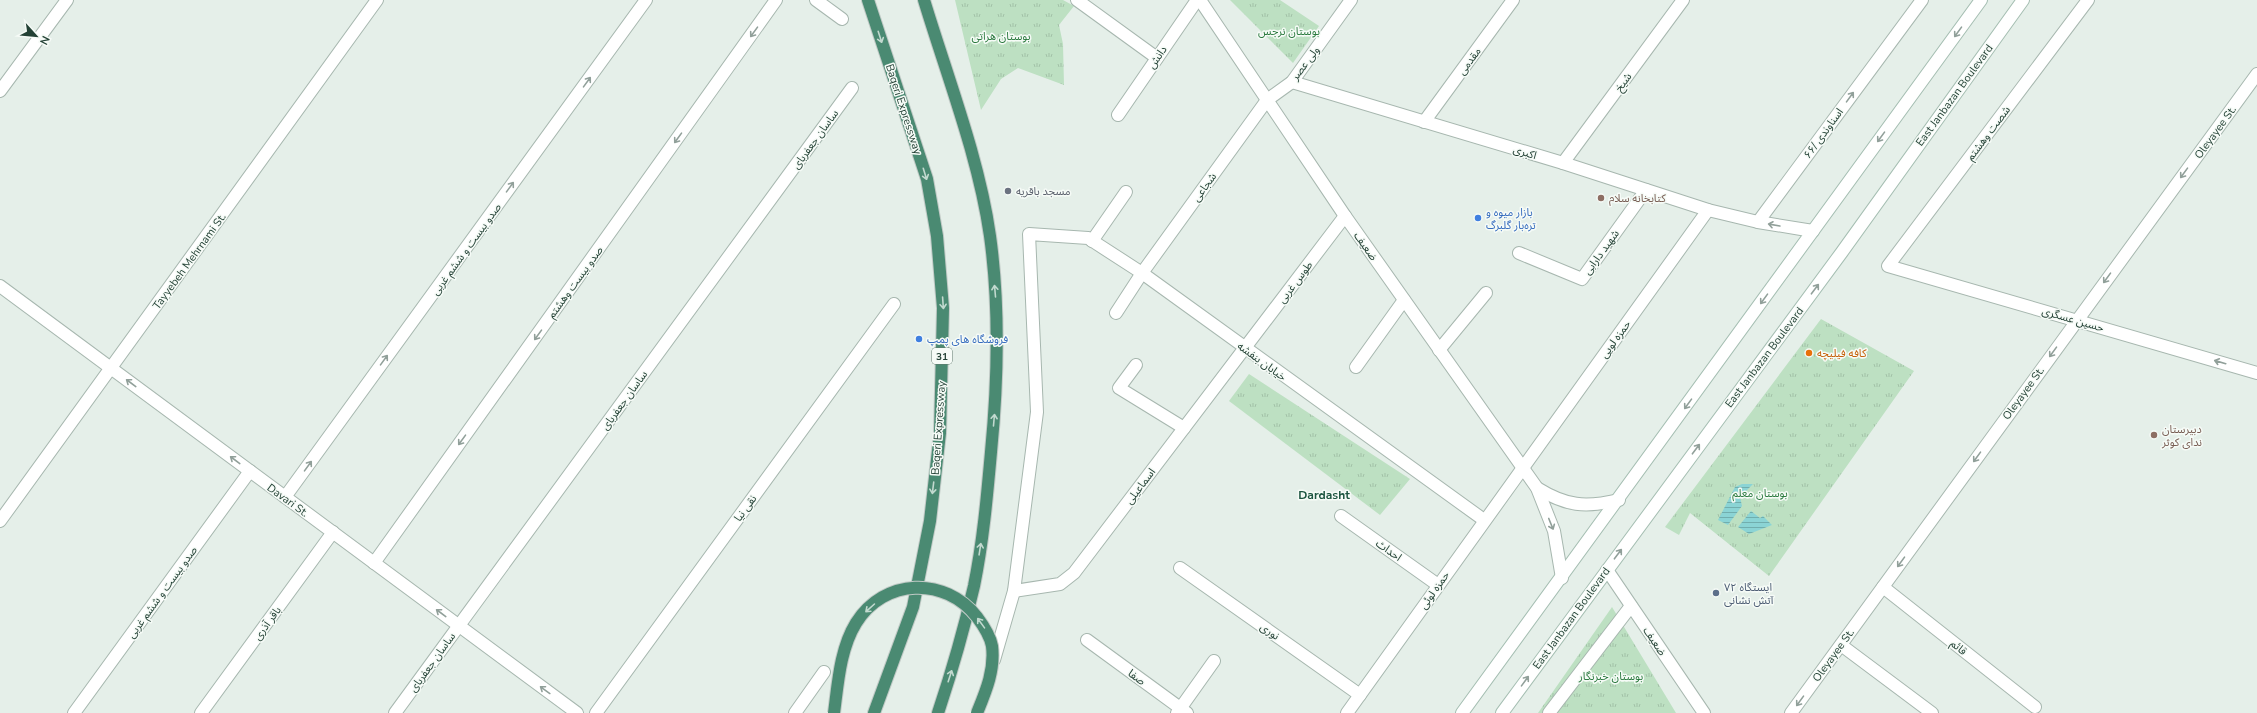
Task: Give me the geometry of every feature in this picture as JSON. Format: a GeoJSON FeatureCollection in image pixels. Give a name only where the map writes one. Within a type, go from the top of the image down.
{"type":"FeatureCollection","features":[{"type":"Feature","properties":{"kind":"highway","name":"Baqeri Expressway"},"geometry":{"type":"LineString","coordinates":[[868,0],[927,179],[937,236],[943,308],[940,433],[930,521],[913,607],[874,713]]}},
{"type":"Feature","properties":{"kind":"highway"},"geometry":{"type":"LineString","coordinates":[[924,0],[976,169],[990,235],[997,310],[997,389],[986,514],[974,585],[955,662],[938,713]]}},
{"type":"Feature","properties":{"kind":"highway"},"geometry":{"type":"LineString","coordinates":[[834,713],[842,661],[849,638],[857,622],[868,609],[880,599],[906,589],[921,587],[933,588],[961,601],[985,627],[992,644],[992,673],[978,711]]}},
{"type":"Feature","properties":{"kind":"street"},"geometry":{"type":"LineString","coordinates":[[0,91],[67,0]]}},
{"type":"Feature","properties":{"kind":"street","name":"Tayyebeh Mehrnami St."},"geometry":{"type":"LineString","coordinates":[[0,521],[377,0]]}},
{"type":"Feature","properties":{"kind":"street","name":"صدو بیست و ششم غربی"},"geometry":{"type":"LineString","coordinates":[[285,497],[646,0]]}},
{"type":"Feature","properties":{"kind":"street","name":"صدو بیست وهشتم"},"geometry":{"type":"LineString","coordinates":[[374,563],[776,0]]}},
{"type":"Feature","properties":{"kind":"street"},"geometry":{"type":"LineString","coordinates":[[816,0],[842,19]]}},
{"type":"Feature","properties":{"kind":"street"},"geometry":{"type":"LineString","coordinates":[[1076,0],[1157,58]]}},
{"type":"Feature","properties":{"kind":"street","name":"دانش"},"geometry":{"type":"LineString","coordinates":[[1118,115],[1197,0]]}},
{"type":"Feature","properties":{"kind":"street","name":"ضعیف"},"geometry":{"type":"LineString","coordinates":[[1200,0],[1345,216],[1537,488]]}},
{"type":"Feature","properties":{"kind":"street","name":"ولی عصر"},"geometry":{"type":"LineString","coordinates":[[1267,100],[1292,82],[1350,0]]}},
{"type":"Feature","properties":{"kind":"street","name":"مقدمی"},"geometry":{"type":"LineString","coordinates":[[1424,122],[1513,0]]}},
{"type":"Feature","properties":{"kind":"street","name":"شیخ"},"geometry":{"type":"LineString","coordinates":[[1563,163],[1683,0]]}},
{"type":"Feature","properties":{"kind":"street","name":"اسناوندی /۶۶"},"geometry":{"type":"LineString","coordinates":[[1758,222],[1922,0]]}},
{"type":"Feature","properties":{"kind":"street"},"geometry":{"type":"LineString","coordinates":[[1462,713],[1619,500],[1980,0]]}},
{"type":"Feature","properties":{"kind":"street","name":"East Janbazan Boulevard"},"geometry":{"type":"LineString","coordinates":[[1502,713],[1842,252],[2023,0]]}},
{"type":"Feature","properties":{"kind":"street","name":"شصت وهشتم"},"geometry":{"type":"LineString","coordinates":[[1888,266],[2088,0]]}},
{"type":"Feature","properties":{"kind":"street","name":"Oleyayee St."},"geometry":{"type":"LineString","coordinates":[[1791,713],[2076,320],[2257,74]]}},
{"type":"Feature","properties":{"kind":"street","name":"اکبری"},"geometry":{"type":"LineString","coordinates":[[1292,82],[1563,163],[1708,210],[1758,222]]}},
{"type":"Feature","properties":{"kind":"street","name":"ساسان جعفربای"},"geometry":{"type":"LineString","coordinates":[[395,713],[852,88]]}},
{"type":"Feature","properties":{"kind":"street","name":"شجاعی"},"geometry":{"type":"LineString","coordinates":[[1116,313],[1142,273],[1267,100]]}},
{"type":"Feature","properties":{"kind":"street","name":"شهید دارابی"},"geometry":{"type":"LineString","coordinates":[[1520,253],[1582,279],[1646,190]]}},
{"type":"Feature","properties":{"kind":"street"},"geometry":{"type":"LineString","coordinates":[[1092,241],[1126,192]]}},
{"type":"Feature","properties":{"kind":"street","name":"حمزه لویی"},"geometry":{"type":"LineString","coordinates":[[1522,468],[1708,210]]}},
{"type":"Feature","properties":{"kind":"street","name":"طوس غربی"},"geometry":{"type":"LineString","coordinates":[[1244,348],[1345,216]]}},
{"type":"Feature","properties":{"kind":"street"},"geometry":{"type":"LineString","coordinates":[[1758,222],[1813,232]]}},
{"type":"Feature","properties":{"kind":"street","name":"خیابان بنفشه"},"geometry":{"type":"LineString","coordinates":[[1014,591],[1037,412],[1029,234],[1088,238],[1142,273],[1484,520]]}},
{"type":"Feature","properties":{"kind":"street","name":"حسین عسگری"},"geometry":{"type":"LineString","coordinates":[[1888,266],[2257,373]]}},
{"type":"Feature","properties":{"kind":"street","name":"Davari St."},"geometry":{"type":"LineString","coordinates":[[0,286],[577,713]]}},
{"type":"Feature","properties":{"kind":"street"},"geometry":{"type":"LineString","coordinates":[[1439,350],[1486,293]]}},
{"type":"Feature","properties":{"kind":"street"},"geometry":{"type":"LineString","coordinates":[[1356,367],[1404,300]]}},
{"type":"Feature","properties":{"kind":"street","name":"نقی نیا"},"geometry":{"type":"LineString","coordinates":[[596,713],[894,304]]}},
{"type":"Feature","properties":{"kind":"street","name":"اسماعیلی"},"geometry":{"type":"LineString","coordinates":[[1014,591],[1060,584],[1074,573],[1244,348]]}},
{"type":"Feature","properties":{"kind":"street"},"geometry":{"type":"LineString","coordinates":[[1136,365],[1119,388],[1184,428]]}},
{"type":"Feature","properties":{"kind":"street","name":"حمزه لوئی"},"geometry":{"type":"LineString","coordinates":[[1347,713],[1522,468]]}},
{"type":"Feature","properties":{"kind":"street","name":"صدو بیست و ششم غربی"},"geometry":{"type":"LineString","coordinates":[[74,713],[250,471]]}},
{"type":"Feature","properties":{"kind":"street"},"geometry":{"type":"LineString","coordinates":[[1537,488],[1555,499],[1576,505],[1598,505],[1619,500]]}},
{"type":"Feature","properties":{"kind":"street"},"geometry":{"type":"LineString","coordinates":[[1537,488],[1554,531],[1562,578]]}},
{"type":"Feature","properties":{"kind":"street","name":"احداث"},"geometry":{"type":"LineString","coordinates":[[1341,516],[1438,585]]}},
{"type":"Feature","properties":{"kind":"street","name":"باقر آذری"},"geometry":{"type":"LineString","coordinates":[[201,713],[333,532]]}},
{"type":"Feature","properties":{"kind":"street","name":"نوری"},"geometry":{"type":"LineString","coordinates":[[1180,568],[1360,695]]}},
{"type":"Feature","properties":{"kind":"street","name":"ضعیف"},"geometry":{"type":"LineString","coordinates":[[1607,570],[1704,713]]}},
{"type":"Feature","properties":{"kind":"street","name":"قائم"},"geometry":{"type":"LineString","coordinates":[[1883,587],[2034,707]]}},
{"type":"Feature","properties":{"kind":"street"},"geometry":{"type":"LineString","coordinates":[[978,711],[1014,591]]}},
{"type":"Feature","properties":{"kind":"street"},"geometry":{"type":"LineString","coordinates":[[1549,713],[1631,606]]}},
{"type":"Feature","properties":{"kind":"street","name":"صفا"},"geometry":{"type":"LineString","coordinates":[[1087,640],[1181,711]]}},
{"type":"Feature","properties":{"kind":"street"},"geometry":{"type":"LineString","coordinates":[[1841,645],[1932,713]]}},
{"type":"Feature","properties":{"kind":"street"},"geometry":{"type":"LineString","coordinates":[[1181,711],[1214,661]]}},
{"type":"Feature","properties":{"kind":"street"},"geometry":{"type":"LineString","coordinates":[[795,713],[824,672]]}},
{"type":"Feature","properties":{"kind":"green space","name":"بوستان هراتی"},"geometry":{"type":"Polygon","coordinates":[[[955,0],[1063,0],[1074,6],[1059,25],[1063,44],[1064,85],[1018,68],[1001,79],[981,110],[955,0]]]}},
{"type":"Feature","properties":{"kind":"green space","name":"بوستان نرجس"},"geometry":{"type":"Polygon","coordinates":[[[1230,0],[1280,0],[1319,26],[1293,63],[1230,0]]]}},
{"type":"Feature","properties":{"kind":"green space","name":"بوستان معلم"},"geometry":{"type":"Polygon","coordinates":[[[1821,319],[1914,371],[1769,576],[1690,513],[1679,535],[1665,527],[1821,319]]]}},
{"type":"Feature","properties":{"kind":"green space"},"geometry":{"type":"Polygon","coordinates":[[[1249,374],[1410,479],[1380,515],[1229,401],[1249,374]]]}},
{"type":"Feature","properties":{"kind":"green space","name":"بوستان خبرنگار"},"geometry":{"type":"Polygon","coordinates":[[[1612,607],[1676,713],[1538,713],[1612,607]]]}},
{"type":"Feature","properties":{"kind":"water"},"geometry":{"type":"Polygon","coordinates":[[[1742,484],[1753,484],[1740,497],[1742,506],[1728,525],[1718,520],[1735,487],[1742,484]]]}},
{"type":"Feature","properties":{"kind":"water"},"geometry":{"type":"Polygon","coordinates":[[[1751,511],[1760,518],[1763,516],[1772,525],[1749,534],[1738,527],[1751,511]]]}},
{"type":"Feature","properties":{"kind":"place","name":"مسجد باقریه"},"geometry":{"type":"Point","coordinates":[1008,191]}},
{"type":"Feature","properties":{"kind":"place","name":"کتابخانه سلام"},"geometry":{"type":"Point","coordinates":[1601,198]}},
{"type":"Feature","properties":{"kind":"place","name":"بازار میوه و تره‌بار گلبرگ"},"geometry":{"type":"Point","coordinates":[1478,218]}},
{"type":"Feature","properties":{"kind":"place","name":"فروشگاه های پمپ"},"geometry":{"type":"Point","coordinates":[919,339]}},
{"type":"Feature","properties":{"kind":"place","name":"کافه فیلیچه"},"geometry":{"type":"Point","coordinates":[1809,353]}},
{"type":"Feature","properties":{"kind":"place","name":"دبیرستان ندای کوثر"},"geometry":{"type":"Point","coordinates":[2154,435]}},
{"type":"Feature","properties":{"kind":"place","name":"ایستگاه ۷۲ آتش نشانی"},"geometry":{"type":"Point","coordinates":[1716,593]}},
{"type":"Feature","properties":{"kind":"district","name":"Dardasht"},"geometry":{"type":"Point","coordinates":[1324,495]}}]}
